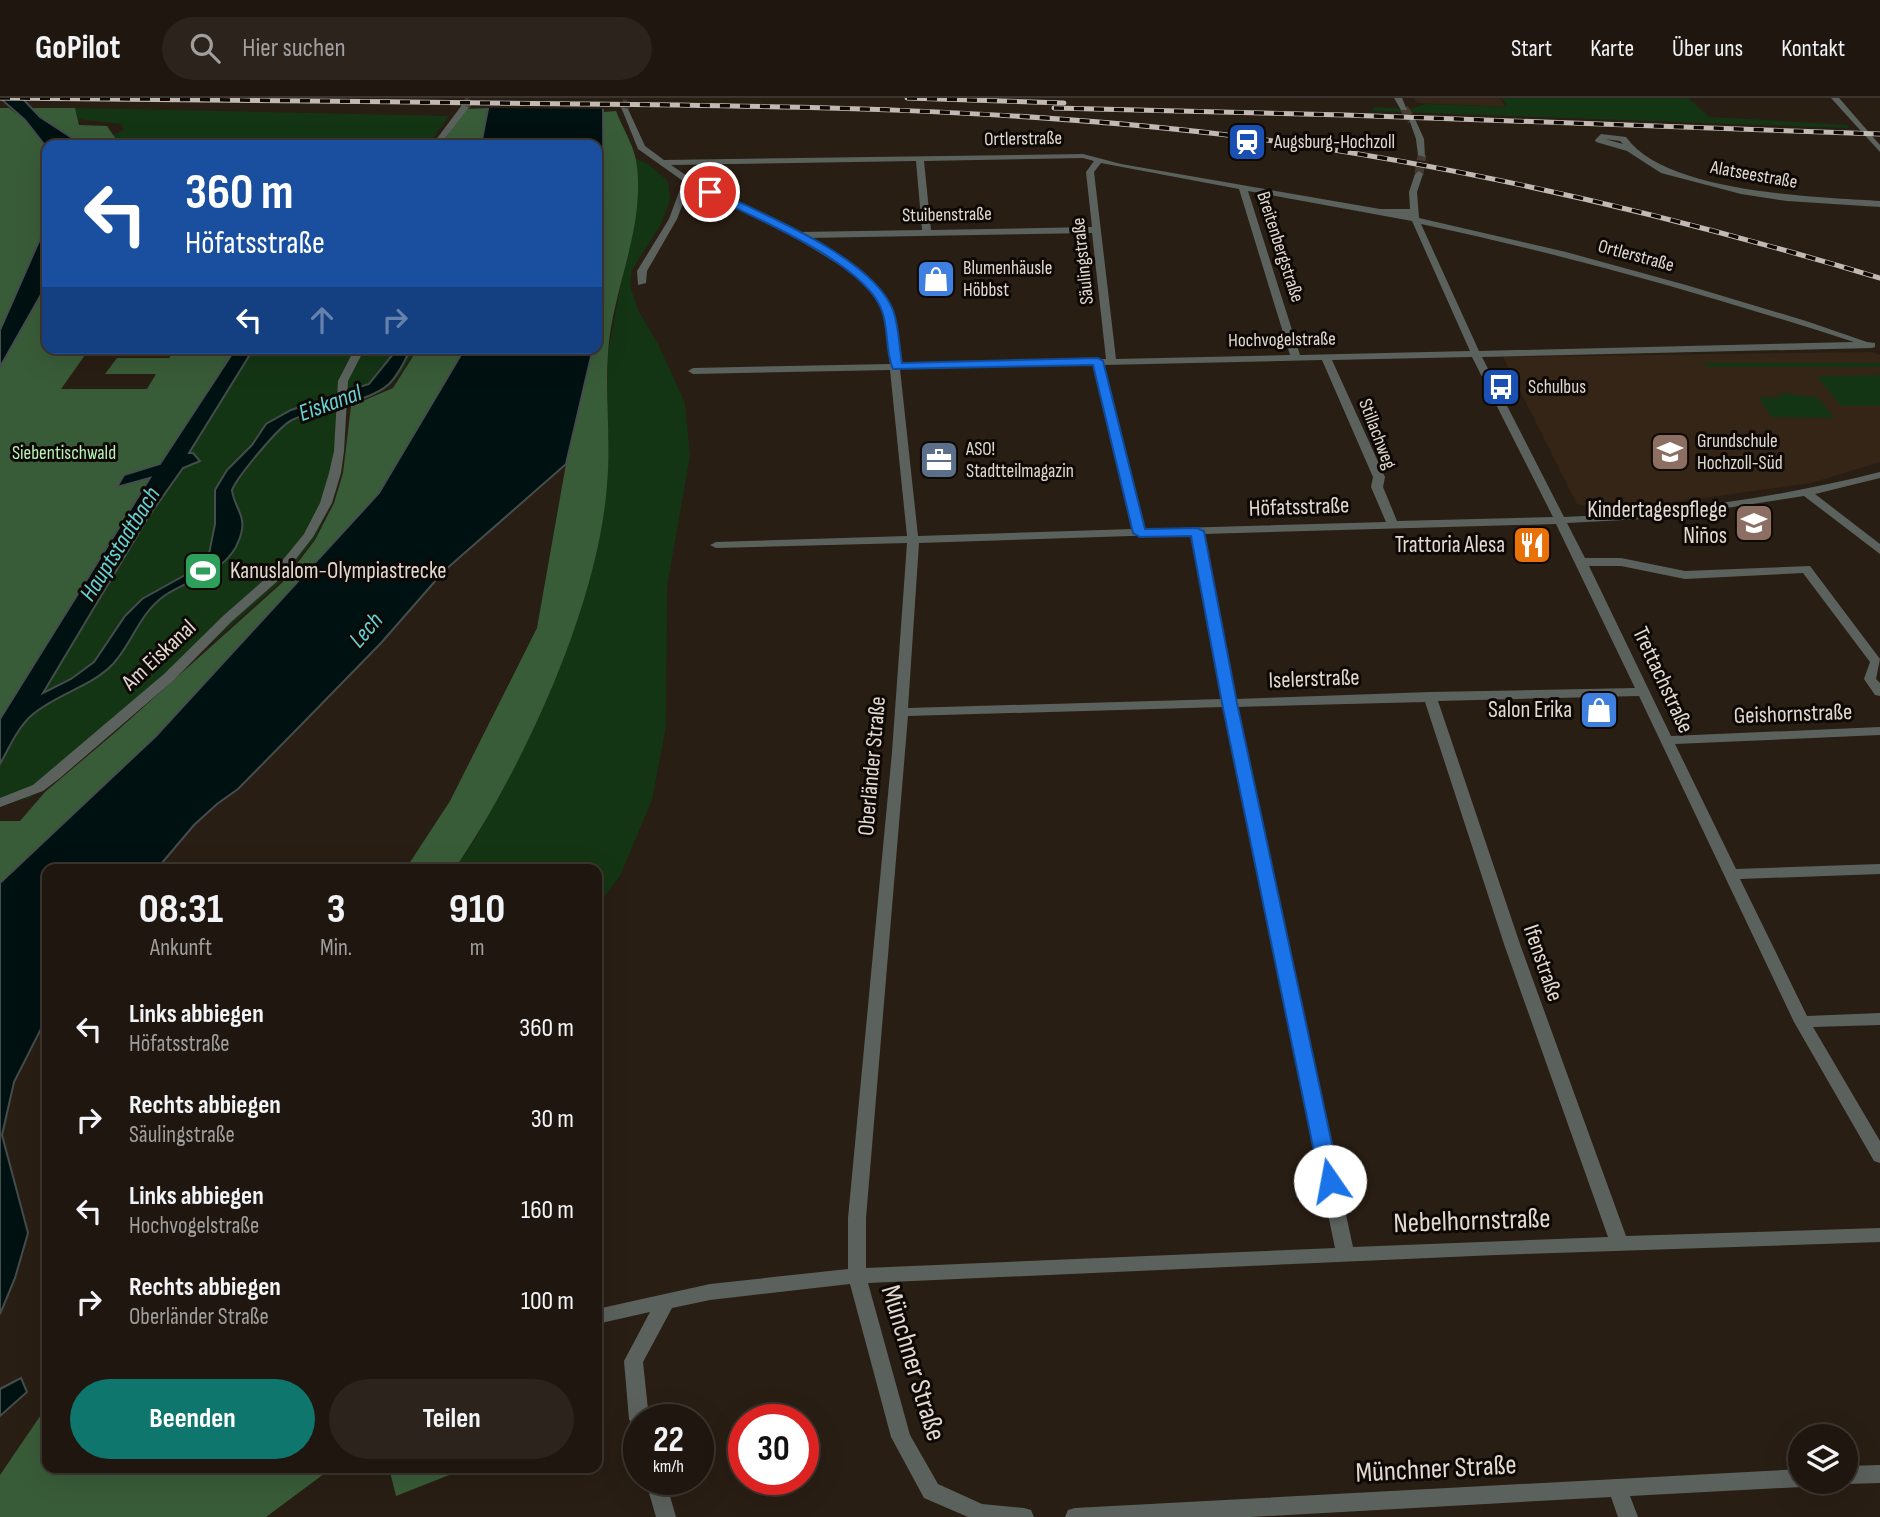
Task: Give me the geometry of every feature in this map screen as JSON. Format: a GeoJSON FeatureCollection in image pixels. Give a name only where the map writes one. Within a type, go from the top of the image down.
{"type":"FeatureCollection","features":[{"type":"Feature","properties":{"kind":"street"},"geometry":{"type":"LineString","coordinates":[[1398,98],[1404,108]]}},
{"type":"Feature","properties":{"kind":"street"},"geometry":{"type":"LineString","coordinates":[[1835,98],[1880,150]]}},
{"type":"Feature","properties":{"kind":"street"},"geometry":{"type":"LineString","coordinates":[[440,140],[465,107]]}},
{"type":"Feature","properties":{"kind":"street","name":"Oberländer Straße"},"geometry":{"type":"LineString","coordinates":[[624,109],[641,147],[660,163],[687,180],[797,234],[854,270],[875,289],[889,314],[897,367],[913,539],[902,712],[857,1218],[857,1276]]}},
{"type":"Feature","properties":{"kind":"street"},"geometry":{"type":"LineString","coordinates":[[1412,121],[1420,139],[1422,155]]}},
{"type":"Feature","properties":{"kind":"street","name":"Alatseestraße"},"geometry":{"type":"LineString","coordinates":[[1630,149],[1664,171],[1720,186],[1787,198],[1880,204]]}},
{"type":"Feature","properties":{"kind":"street","name":"Ortlerstraße"},"geometry":{"type":"LineString","coordinates":[[660,163],[1083,156],[1380,212],[1414,215],[1638,273],[1876,346]]}},
{"type":"Feature","properties":{"kind":"street"},"geometry":{"type":"LineString","coordinates":[[920,159],[927,233]]}},
{"type":"Feature","properties":{"kind":"street","name":"Säulingstraße"},"geometry":{"type":"LineString","coordinates":[[1099,161],[1090,172],[1111,361]]}},
{"type":"Feature","properties":{"kind":"street"},"geometry":{"type":"LineString","coordinates":[[1414,215],[1413,192],[1419,174]]}},
{"type":"Feature","properties":{"kind":"street"},"geometry":{"type":"LineString","coordinates":[[641,283],[642,271],[673,219],[687,180]]}},
{"type":"Feature","properties":{"kind":"street","name":"Breitenbergstraße"},"geometry":{"type":"LineString","coordinates":[[1242,187],[1296,358]]}},
{"type":"Feature","properties":{"kind":"street","name":"Trettachstraße"},"geometry":{"type":"LineString","coordinates":[[1414,215],[1476,354],[1581,562],[1802,1022],[1880,1156]]}},
{"type":"Feature","properties":{"kind":"street","name":"Stuibenstraße"},"geometry":{"type":"LineString","coordinates":[[797,234],[1098,230]]}},
{"type":"Feature","properties":{"kind":"street","name":"Hochvogelstraße"},"geometry":{"type":"LineString","coordinates":[[693,372],[1876,346]]}},
{"type":"Feature","properties":{"kind":"street","name":"Am Eiskanal"},"geometry":{"type":"LineString","coordinates":[[0,803],[38,788],[55,775],[169,677],[227,619],[277,575],[295,554],[326,503],[339,451],[343,381],[357,354]]}},
{"type":"Feature","properties":{"kind":"street","name":"Stillachweg"},"geometry":{"type":"LineString","coordinates":[[1326,357],[1378,477],[1377,487],[1393,525]]}},
{"type":"Feature","properties":{"kind":"street"},"geometry":{"type":"LineString","coordinates":[[1098,361],[1140,533]]}},
{"type":"Feature","properties":{"kind":"street","name":"Höfatsstraße"},"geometry":{"type":"LineString","coordinates":[[716,545],[1560,520],[1692,512],[1808,494],[1880,475]]}},
{"type":"Feature","properties":{"kind":"street"},"geometry":{"type":"LineString","coordinates":[[1808,494],[1880,550]]}},
{"type":"Feature","properties":{"kind":"street"},"geometry":{"type":"LineString","coordinates":[[1197,531],[1229,703],[1346,1255]]}},
{"type":"Feature","properties":{"kind":"street"},"geometry":{"type":"LineString","coordinates":[[1581,562],[1621,562],[1685,575],[1806,569],[1876,662],[1870,679],[1880,692]]}},
{"type":"Feature","properties":{"kind":"street","name":"Iselerstraße"},"geometry":{"type":"LineString","coordinates":[[902,712],[1643,692]]}},
{"type":"Feature","properties":{"kind":"street","name":"Ifenstraße"},"geometry":{"type":"LineString","coordinates":[[1430,696],[1513,947],[1620,1244]]}},
{"type":"Feature","properties":{"kind":"street","name":"Geishornstraße"},"geometry":{"type":"LineString","coordinates":[[1666,740],[1880,731]]}},
{"type":"Feature","properties":{"kind":"street"},"geometry":{"type":"LineString","coordinates":[[1729,874],[1880,869]]}},
{"type":"Feature","properties":{"kind":"street"},"geometry":{"type":"LineString","coordinates":[[1802,1022],[1880,1019]]}},
{"type":"Feature","properties":{"kind":"street","name":"Nebelhornstraße"},"geometry":{"type":"LineString","coordinates":[[857,1276],[1620,1244],[1880,1236]]}},
{"type":"Feature","properties":{"kind":"street"},"geometry":{"type":"LineString","coordinates":[[602,1315],[710,1292],[857,1276]]}},
{"type":"Feature","properties":{"kind":"street","name":"Münchner Straße"},"geometry":{"type":"LineString","coordinates":[[857,1276],[901,1437],[931,1491],[981,1513],[1024,1517]]}},
{"type":"Feature","properties":{"kind":"street"},"geometry":{"type":"LineString","coordinates":[[637,1404],[633,1361],[665,1303]]}},
{"type":"Feature","properties":{"kind":"street"},"geometry":{"type":"LineString","coordinates":[[1858,1475],[1880,1474]]}},
{"type":"Feature","properties":{"kind":"street","name":"Münchner Straße"},"geometry":{"type":"LineString","coordinates":[[1075,1517],[1788,1479]]}},
{"type":"Feature","properties":{"kind":"street"},"geometry":{"type":"LineString","coordinates":[[1617,1488],[1629,1517]]}},
{"type":"Feature","properties":{"kind":"street"},"geometry":{"type":"LineString","coordinates":[[660,1495],[666,1517]]}},
{"type":"Feature","properties":{"kind":"shaded area"},"geometry":{"type":"Polygon","coordinates":[[[1414,98],[1500,98],[1506,107],[1417,103],[1414,98]]]}},
{"type":"Feature","properties":{"kind":"shaded area","name":"Grundschule Hochzoll-Süd"},"geometry":{"type":"Polygon","coordinates":[[[1872,352],[1880,355],[1880,462],[1811,483],[1617,510],[1577,504],[1503,357],[1872,352]]]}},
{"type":"Feature","properties":{"kind":"green space"},"geometry":{"type":"Polygon","coordinates":[[[1502,98],[1688,98],[1709,117],[1847,125],[1849,128],[1373,111],[1373,107],[1411,109],[1426,104],[1507,107],[1502,98]]]}},
{"type":"Feature","properties":{"kind":"green space"},"geometry":{"type":"Polygon","coordinates":[[[0,108],[9,108],[25,120],[42,142],[42,234],[0,330],[0,108]]]}},
{"type":"Feature","properties":{"kind":"green space"},"geometry":{"type":"Polygon","coordinates":[[[32,108],[75,108],[79,125],[107,126],[117,140],[75,140],[40,117],[32,108]]]}},
{"type":"Feature","properties":{"kind":"green space"},"geometry":{"type":"Polygon","coordinates":[[[75,108],[449,116],[432,140],[116,140],[113,135],[124,130],[121,124],[78,119],[75,108]]]}},
{"type":"Feature","properties":{"kind":"green space"},"geometry":{"type":"Polygon","coordinates":[[[489,108],[482,140],[444,140],[465,109],[489,108]]]}},
{"type":"Feature","properties":{"kind":"green space"},"geometry":{"type":"Polygon","coordinates":[[[616,111],[636,160],[638,184],[633,233],[608,353],[607,485],[601,532],[589,583],[553,686],[480,830],[458,864],[409,864],[450,801],[537,628],[566,464],[592,354],[602,354],[603,112],[616,111]]]}},
{"type":"Feature","properties":{"kind":"green space"},"geometry":{"type":"Polygon","coordinates":[[[636,159],[648,164],[668,181],[670,200],[661,224],[632,270],[630,286],[638,310],[658,344],[685,403],[690,456],[667,586],[666,726],[652,800],[620,876],[602,899],[602,864],[458,864],[477,836],[540,715],[568,646],[599,536],[607,486],[608,352],[638,197],[636,159]]]}},
{"type":"Feature","properties":{"kind":"green space","name":"Siebentischwald"},"geometry":{"type":"Polygon","coordinates":[[[42,293],[42,354],[86,354],[61,389],[147,389],[156,374],[105,374],[117,358],[169,358],[171,354],[232,354],[160,464],[124,475],[118,486],[150,477],[0,719],[0,367],[42,293]]]}},
{"type":"Feature","properties":{"kind":"green space","name":"Kanuslalom-Olympiastrecke"},"geometry":{"type":"Polygon","coordinates":[[[250,354],[411,356],[392,383],[370,397],[347,406],[344,452],[331,503],[315,538],[281,581],[76,763],[28,799],[0,801],[0,764],[149,516],[183,467],[199,461],[193,453],[189,454],[250,354]]]}},
{"type":"Feature","properties":{"kind":"green space"},"geometry":{"type":"Polygon","coordinates":[[[414,354],[461,354],[379,493],[156,736],[0,883],[0,821],[20,821],[45,792],[283,582],[315,540],[334,503],[343,473],[351,406],[393,388],[414,354]]]}},
{"type":"Feature","properties":{"kind":"green space"},"geometry":{"type":"Polygon","coordinates":[[[1704,363],[1880,363],[1880,367],[1707,367],[1704,363]]]}},
{"type":"Feature","properties":{"kind":"green space"},"geometry":{"type":"Polygon","coordinates":[[[1880,375],[1880,406],[1841,406],[1817,376],[1880,375]]]}},
{"type":"Feature","properties":{"kind":"green space"},"geometry":{"type":"Polygon","coordinates":[[[1778,393],[1817,397],[1835,418],[1772,417],[1758,397],[1780,398],[1778,393]]]}},
{"type":"Feature","properties":{"kind":"green space"},"geometry":{"type":"Polygon","coordinates":[[[42,1413],[42,1473],[325,1473],[266,1517],[0,1517],[0,1475],[42,1413]]]}},
{"type":"Feature","properties":{"kind":"green space"},"geometry":{"type":"Polygon","coordinates":[[[390,1473],[454,1473],[396,1496],[390,1473]]]}},
{"type":"Feature","properties":{"kind":"water"},"geometry":{"type":"Polygon","coordinates":[[[0,98],[22,98],[40,117],[75,140],[42,142],[25,120],[0,98]]]}},
{"type":"Feature","properties":{"kind":"water"},"geometry":{"type":"Polygon","coordinates":[[[490,98],[603,98],[602,307],[602,140],[482,140],[490,98]]]}},
{"type":"Feature","properties":{"kind":"water"},"geometry":{"type":"Polygon","coordinates":[[[42,234],[42,293],[0,367],[0,330],[42,234]]]}},
{"type":"Feature","properties":{"kind":"water"},"geometry":{"type":"Polygon","coordinates":[[[232,354],[250,354],[189,453],[193,453],[200,461],[183,468],[149,516],[43,693],[71,679],[94,662],[125,616],[142,599],[203,565],[209,554],[215,524],[215,490],[227,470],[252,445],[266,424],[291,410],[369,384],[393,354],[408,354],[395,377],[380,391],[303,415],[286,424],[269,441],[232,490],[242,519],[242,532],[226,560],[207,574],[155,603],[113,664],[84,685],[52,701],[32,715],[18,732],[0,764],[0,719],[150,478],[117,487],[124,475],[160,464],[232,354]]]}},
{"type":"Feature","properties":{"kind":"water","name":"Lech"},"geometry":{"type":"Polygon","coordinates":[[[461,354],[592,354],[566,464],[444,571],[381,643],[238,789],[194,825],[161,864],[42,864],[42,1027],[14,1082],[2,1135],[28,1233],[15,1278],[0,1314],[0,883],[156,736],[379,493],[461,354]]]}},
{"type":"Feature","properties":{"kind":"water"},"geometry":{"type":"Polygon","coordinates":[[[21,1378],[27,1392],[0,1416],[0,1389],[21,1378]]]}},
{"type":"Feature","properties":{"kind":"pier"},"geometry":{"type":"Polygon","coordinates":[[[487,98],[606,98],[606,109],[485,108],[487,98]]]}},
{"type":"Feature","properties":{"kind":"tunnel"},"geometry":{"type":"LineString","coordinates":[[465,107],[471,98]]}},
{"type":"Feature","properties":{"kind":"tunnel"},"geometry":{"type":"LineString","coordinates":[[624,109],[629,98]]}},
{"type":"Feature","properties":{"kind":"tunnel"},"geometry":{"type":"LineString","coordinates":[[1404,108],[1412,121]]}},
{"type":"Feature","properties":{"kind":"tunnel"},"geometry":{"type":"LineString","coordinates":[[1419,174],[1422,155]]}},
{"type":"Feature","properties":{"kind":"railway"},"geometry":{"type":"LineString","coordinates":[[0,98],[821,108],[981,114],[1140,126],[1303,145],[1470,174],[1635,211],[1880,278]]}},
{"type":"Feature","properties":{"kind":"railway"},"geometry":{"type":"LineString","coordinates":[[907,98],[1064,103]]}},
{"type":"Feature","properties":{"kind":"railway"},"geometry":{"type":"LineString","coordinates":[[1054,108],[1345,115],[1880,134]]}},
{"type":"Feature","properties":{"kind":"place","name":"Augsburg-Hochzoll"},"geometry":{"type":"Point","coordinates":[1247,142]}},
{"type":"Feature","properties":{"kind":"place","name":"Blumenhäusle Höbbst"},"geometry":{"type":"Point","coordinates":[936,279]}},
{"type":"Feature","properties":{"kind":"place","name":"Schulbus"},"geometry":{"type":"Point","coordinates":[1501,387]}},
{"type":"Feature","properties":{"kind":"place","name":"Grundschule Hochzoll-Süd"},"geometry":{"type":"Point","coordinates":[1670,452]}},
{"type":"Feature","properties":{"kind":"place","name":"ASO! Stadtteilmagazin"},"geometry":{"type":"Point","coordinates":[939,460]}},
{"type":"Feature","properties":{"kind":"place","name":"Kindertagespflege Niños"},"geometry":{"type":"Point","coordinates":[1754,523]}},
{"type":"Feature","properties":{"kind":"place","name":"Trattoria Alesa"},"geometry":{"type":"Point","coordinates":[1532,545]}},
{"type":"Feature","properties":{"kind":"place","name":"Kanuslalom-Olympiastrecke"},"geometry":{"type":"Point","coordinates":[203,571]}},
{"type":"Feature","properties":{"kind":"place","name":"Salon Erika"},"geometry":{"type":"Point","coordinates":[1599,710]}},
{"type":"Feature","properties":{"kind":"route"},"geometry":{"type":"LineString","coordinates":[[710,192],[797,234],[854,270],[875,289],[888,311],[897,367],[1098,361],[1140,533],[1197,531],[1229,703],[1330,1181]]}},
{"type":"Feature","properties":{"kind":"water label","name":"Eiskanal"},"geometry":{"type":"Point","coordinates":[330,403]}},
{"type":"Feature","properties":{"kind":"water label","name":"Hauptstadtbach"},"geometry":{"type":"Point","coordinates":[120,544]}}]}
